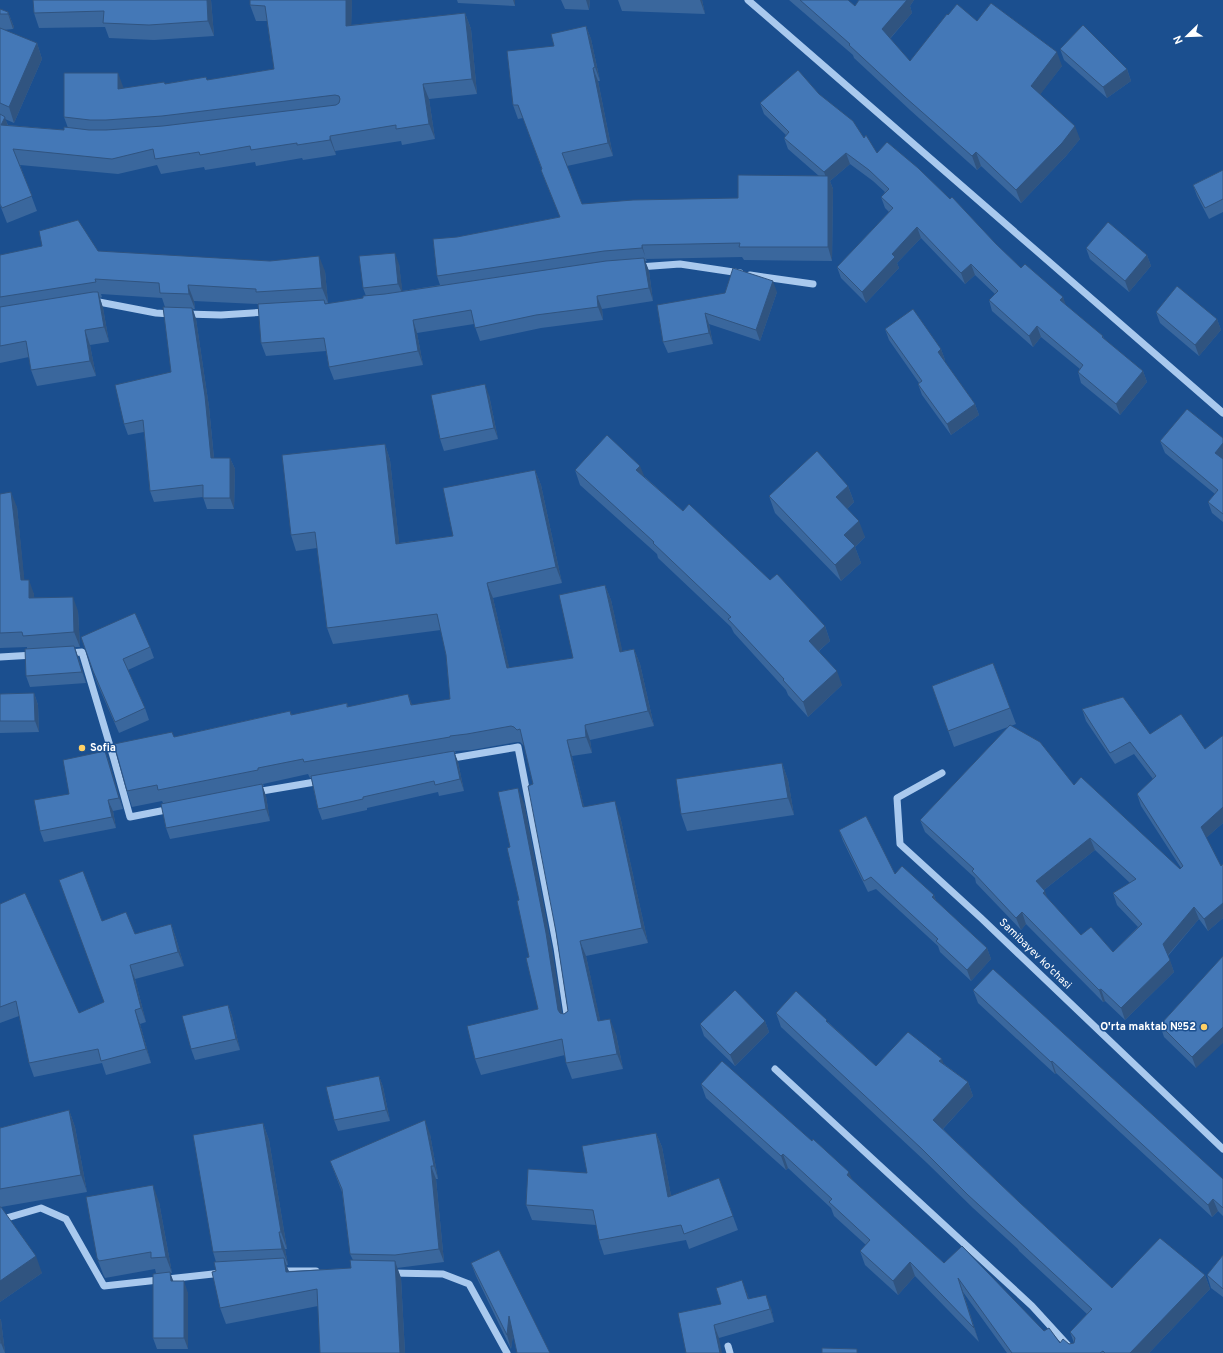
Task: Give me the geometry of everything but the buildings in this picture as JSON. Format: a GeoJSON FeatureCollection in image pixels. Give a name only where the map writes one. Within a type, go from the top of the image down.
{"type":"FeatureCollection","features":[{"type":"Feature","properties":{"kind":"street"},"geometry":{"type":"LineString","coordinates":[[748,0],[1223,413]]}},
{"type":"Feature","properties":{"kind":"street"},"geometry":{"type":"LineString","coordinates":[[633,267],[680,264],[813,284]]}},
{"type":"Feature","properties":{"kind":"street"},"geometry":{"type":"LineString","coordinates":[[84,305],[99,302],[156,313],[221,315],[275,311]]}},
{"type":"Feature","properties":{"kind":"street"},"geometry":{"type":"LineString","coordinates":[[59,653],[82,652],[112,750],[130,817],[178,808]]}},
{"type":"Feature","properties":{"kind":"street"},"geometry":{"type":"LineString","coordinates":[[0,657],[44,654]]}},
{"type":"Feature","properties":{"kind":"street"},"geometry":{"type":"LineString","coordinates":[[442,760],[518,748],[557,948],[569,1025]]}},
{"type":"Feature","properties":{"kind":"street","name":"Samibayev ko'chasi"},"geometry":{"type":"LineString","coordinates":[[942,773],[897,798],[900,844],[981,918],[1223,1149]]}},
{"type":"Feature","properties":{"kind":"street"},"geometry":{"type":"LineString","coordinates":[[252,793],[329,780]]}},
{"type":"Feature","properties":{"kind":"street"},"geometry":{"type":"LineString","coordinates":[[775,1069],[1032,1306],[1075,1353]]}},
{"type":"Feature","properties":{"kind":"street"},"geometry":{"type":"LineString","coordinates":[[0,1220],[41,1208],[66,1219],[104,1286],[208,1274],[230,1273]]}},
{"type":"Feature","properties":{"kind":"street"},"geometry":{"type":"LineString","coordinates":[[268,1271],[322,1271]]}},
{"type":"Feature","properties":{"kind":"street"},"geometry":{"type":"LineString","coordinates":[[384,1273],[444,1274],[469,1284],[506,1353]]}},
{"type":"Feature","properties":{"kind":"place","name":"Sofia"},"geometry":{"type":"Point","coordinates":[82,748]}},
{"type":"Feature","properties":{"kind":"place","name":"O'rta maktab №52"},"geometry":{"type":"Point","coordinates":[1204,1027]}}]}
